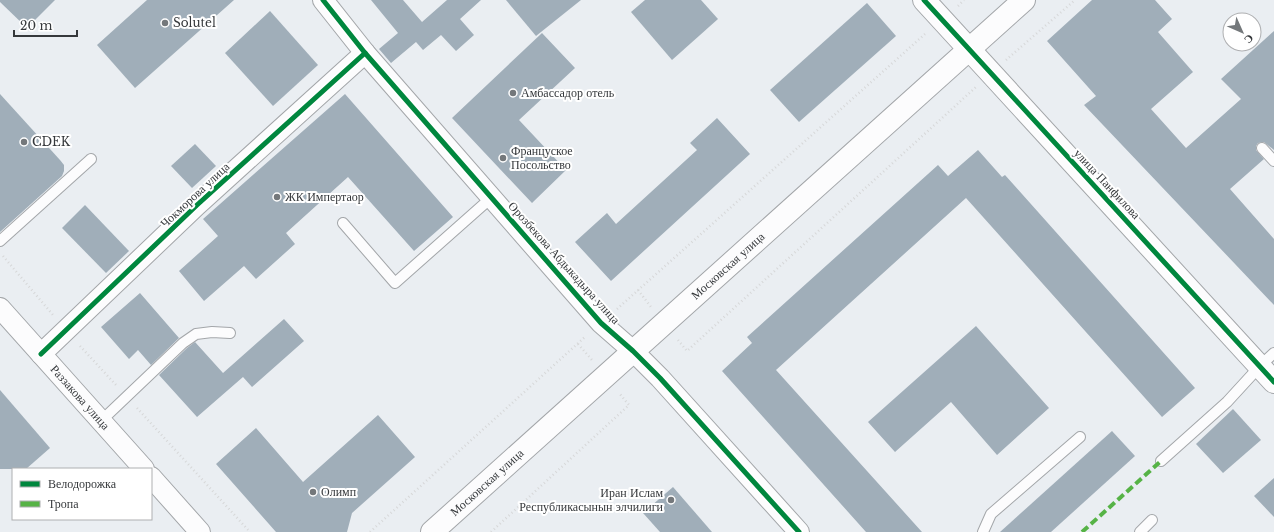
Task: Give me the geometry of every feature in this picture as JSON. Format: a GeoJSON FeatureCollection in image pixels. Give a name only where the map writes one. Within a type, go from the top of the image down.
{"type":"FeatureCollection","features":[{"type":"Feature","properties":{"kind":"main road","name":"улица Панфилова"},"geometry":{"type":"LineString","coordinates":[[924,0],[968,49],[992,72],[1267,359],[1274,382]]}},
{"type":"Feature","properties":{"kind":"main road","name":"Московская улица"},"geometry":{"type":"LineString","coordinates":[[432,532],[1024,0]]}},
{"type":"Feature","properties":{"kind":"street","name":"Орозбекова Абдыкадыра улица"},"geometry":{"type":"LineString","coordinates":[[323,0],[365,53],[601,323],[633,351],[660,378],[799,532]]}},
{"type":"Feature","properties":{"kind":"street","name":"Чокморова улица"},"geometry":{"type":"LineString","coordinates":[[41,354],[192,210],[365,53]]}},
{"type":"Feature","properties":{"kind":"street","name":"Раззакова улица"},"geometry":{"type":"LineString","coordinates":[[0,308],[143,468]]}},
{"type":"Feature","properties":{"kind":"street"},"geometry":{"type":"LineString","coordinates":[[152,478],[200,532]]}},
{"type":"Feature","properties":{"kind":"lane"},"geometry":{"type":"LineString","coordinates":[[1262,148],[1274,161]]}},
{"type":"Feature","properties":{"kind":"lane"},"geometry":{"type":"LineString","coordinates":[[0,241],[91,159]]}},
{"type":"Feature","properties":{"kind":"lane"},"geometry":{"type":"LineString","coordinates":[[343,223],[395,283],[492,197]]}},
{"type":"Feature","properties":{"kind":"lane"},"geometry":{"type":"LineString","coordinates":[[101,421],[183,343],[196,334],[212,332],[230,333]]}},
{"type":"Feature","properties":{"kind":"lane"},"geometry":{"type":"LineString","coordinates":[[1161,461],[1227,402],[1267,359]]}},
{"type":"Feature","properties":{"kind":"lane"},"geometry":{"type":"LineString","coordinates":[[983,532],[991,514],[1080,437]]}},
{"type":"Feature","properties":{"kind":"lane"},"geometry":{"type":"LineString","coordinates":[[1140,532],[1152,520]]}},
{"type":"Feature","properties":{"kind":"path"},"geometry":{"type":"LineString","coordinates":[[370,532],[601,323],[964,0]]}},
{"type":"Feature","properties":{"kind":"path"},"geometry":{"type":"LineString","coordinates":[[687,351],[992,72],[1075,0]]}},
{"type":"Feature","properties":{"kind":"path"},"geometry":{"type":"LineString","coordinates":[[491,532],[629,406]]}},
{"type":"Feature","properties":{"kind":"building"},"geometry":{"type":"Polygon","coordinates":[[[0,0],[55,0],[27,28],[0,2],[0,0]]]}},
{"type":"Feature","properties":{"kind":"building","name":"Solutel"},"geometry":{"type":"Polygon","coordinates":[[[147,0],[234,0],[135,88],[97,45],[147,0]]]}},
{"type":"Feature","properties":{"kind":"building"},"geometry":{"type":"Polygon","coordinates":[[[371,0],[403,0],[422,22],[447,0],[481,0],[460,19],[474,35],[456,51],[441,35],[423,50],[416,42],[391,63],[379,49],[398,33],[371,0]]]}},
{"type":"Feature","properties":{"kind":"building"},"geometry":{"type":"Polygon","coordinates":[[[506,0],[581,0],[536,36],[506,0]]]}},
{"type":"Feature","properties":{"kind":"building"},"geometry":{"type":"Polygon","coordinates":[[[645,0],[701,0],[718,19],[672,60],[631,12],[645,0]]]}},
{"type":"Feature","properties":{"kind":"building"},"geometry":{"type":"Polygon","coordinates":[[[1092,0],[1155,0],[1172,19],[1158,32],[1193,72],[1151,109],[1186,148],[1241,99],[1221,79],[1251,52],[1262,52],[1262,42],[1274,31],[1274,150],[1264,142],[1258,143],[1256,150],[1264,159],[1230,189],[1274,239],[1274,305],[1084,105],[1096,96],[1047,41],[1092,0]]]}},
{"type":"Feature","properties":{"kind":"building"},"geometry":{"type":"Polygon","coordinates":[[[867,3],[896,36],[799,122],[770,90],[867,3]]]}},
{"type":"Feature","properties":{"kind":"building"},"geometry":{"type":"Polygon","coordinates":[[[270,11],[318,65],[273,106],[225,53],[270,11]]]}},
{"type":"Feature","properties":{"kind":"building","name":"Амбассадор отель"},"geometry":{"type":"Polygon","coordinates":[[[542,33],[575,68],[519,120],[566,170],[532,203],[452,118],[542,33]]]}},
{"type":"Feature","properties":{"kind":"building"},"geometry":{"type":"Polygon","coordinates":[[[0,94],[60,160],[64,165],[64,171],[62,176],[0,232],[0,94]]]}},
{"type":"Feature","properties":{"kind":"building","name":"ЖК Импертаор"},"geometry":{"type":"Polygon","coordinates":[[[345,94],[453,217],[414,251],[348,177],[286,233],[295,244],[256,279],[244,266],[204,301],[179,271],[218,236],[203,219],[345,94]]]}},
{"type":"Feature","properties":{"kind":"building"},"geometry":{"type":"Polygon","coordinates":[[[717,118],[750,154],[611,281],[575,242],[607,213],[616,224],[697,150],[690,143],[717,118]]]}},
{"type":"Feature","properties":{"kind":"building"},"geometry":{"type":"Polygon","coordinates":[[[195,144],[216,166],[192,188],[171,166],[195,144]]]}},
{"type":"Feature","properties":{"kind":"building"},"geometry":{"type":"Polygon","coordinates":[[[978,150],[1002,177],[1005,175],[1195,388],[1162,417],[966,198],[776,370],[922,532],[866,532],[722,371],[752,343],[747,337],[938,165],[948,176],[978,150]]]}},
{"type":"Feature","properties":{"kind":"building"},"geometry":{"type":"Polygon","coordinates":[[[85,205],[129,251],[106,273],[62,228],[85,205]]]}},
{"type":"Feature","properties":{"kind":"building"},"geometry":{"type":"Polygon","coordinates":[[[140,293],[179,338],[151,365],[138,350],[129,359],[101,327],[140,293]]]}},
{"type":"Feature","properties":{"kind":"building"},"geometry":{"type":"Polygon","coordinates":[[[284,319],[304,341],[252,387],[243,377],[197,417],[159,375],[195,342],[223,373],[284,319]]]}},
{"type":"Feature","properties":{"kind":"building"},"geometry":{"type":"Polygon","coordinates":[[[976,326],[1049,408],[997,455],[951,402],[895,452],[868,422],[976,326]]]}},
{"type":"Feature","properties":{"kind":"building"},"geometry":{"type":"Polygon","coordinates":[[[0,390],[50,448],[27,468],[0,469],[0,390]]]}},
{"type":"Feature","properties":{"kind":"building"},"geometry":{"type":"Polygon","coordinates":[[[1233,409],[1261,440],[1223,473],[1196,444],[1233,409]]]}},
{"type":"Feature","properties":{"kind":"building"},"geometry":{"type":"Polygon","coordinates":[[[378,415],[415,457],[352,513],[347,532],[276,532],[216,464],[256,428],[303,482],[378,415]]]}},
{"type":"Feature","properties":{"kind":"building"},"geometry":{"type":"Polygon","coordinates":[[[1112,431],[1135,456],[1051,532],[1000,532],[1112,431]]]}},
{"type":"Feature","properties":{"kind":"building"},"geometry":{"type":"Polygon","coordinates":[[[1274,478],[1274,517],[1254,496],[1274,478]]]}},
{"type":"Feature","properties":{"kind":"building","name":"Иран Ислам Республикасынын элчилиги"},"geometry":{"type":"Polygon","coordinates":[[[673,487],[712,532],[660,532],[643,513],[673,487]]]}},
{"type":"Feature","properties":{"kind":"marked path"},"geometry":{"type":"LineString","coordinates":[[1082,532],[1161,461]]}},
{"type":"Feature","properties":{"kind":"cycle path"},"geometry":{"type":"LineString","coordinates":[[323,0],[365,53],[601,323],[633,351],[660,378],[799,532]]}},
{"type":"Feature","properties":{"kind":"cycle path"},"geometry":{"type":"LineString","coordinates":[[924,0],[1274,382]]}},
{"type":"Feature","properties":{"kind":"cycle path"},"geometry":{"type":"LineString","coordinates":[[41,354],[197,205],[365,53]]}},
{"type":"Feature","properties":{"kind":"place","name":"Solutel"},"geometry":{"type":"Point","coordinates":[165,23]}},
{"type":"Feature","properties":{"kind":"place","name":"Амбассадор отель"},"geometry":{"type":"Point","coordinates":[513,93]}},
{"type":"Feature","properties":{"kind":"place","name":"CDEK"},"geometry":{"type":"Point","coordinates":[24,142]}},
{"type":"Feature","properties":{"kind":"place","name":"Француское Посольство"},"geometry":{"type":"Point","coordinates":[503,158]}},
{"type":"Feature","properties":{"kind":"place","name":"ЖК Импертаор"},"geometry":{"type":"Point","coordinates":[277,197]}},
{"type":"Feature","properties":{"kind":"place","name":"Олимп"},"geometry":{"type":"Point","coordinates":[313,492]}},
{"type":"Feature","properties":{"kind":"place","name":"Иран Ислам Республикасынын элчилиги"},"geometry":{"type":"Point","coordinates":[671,500]}}]}
